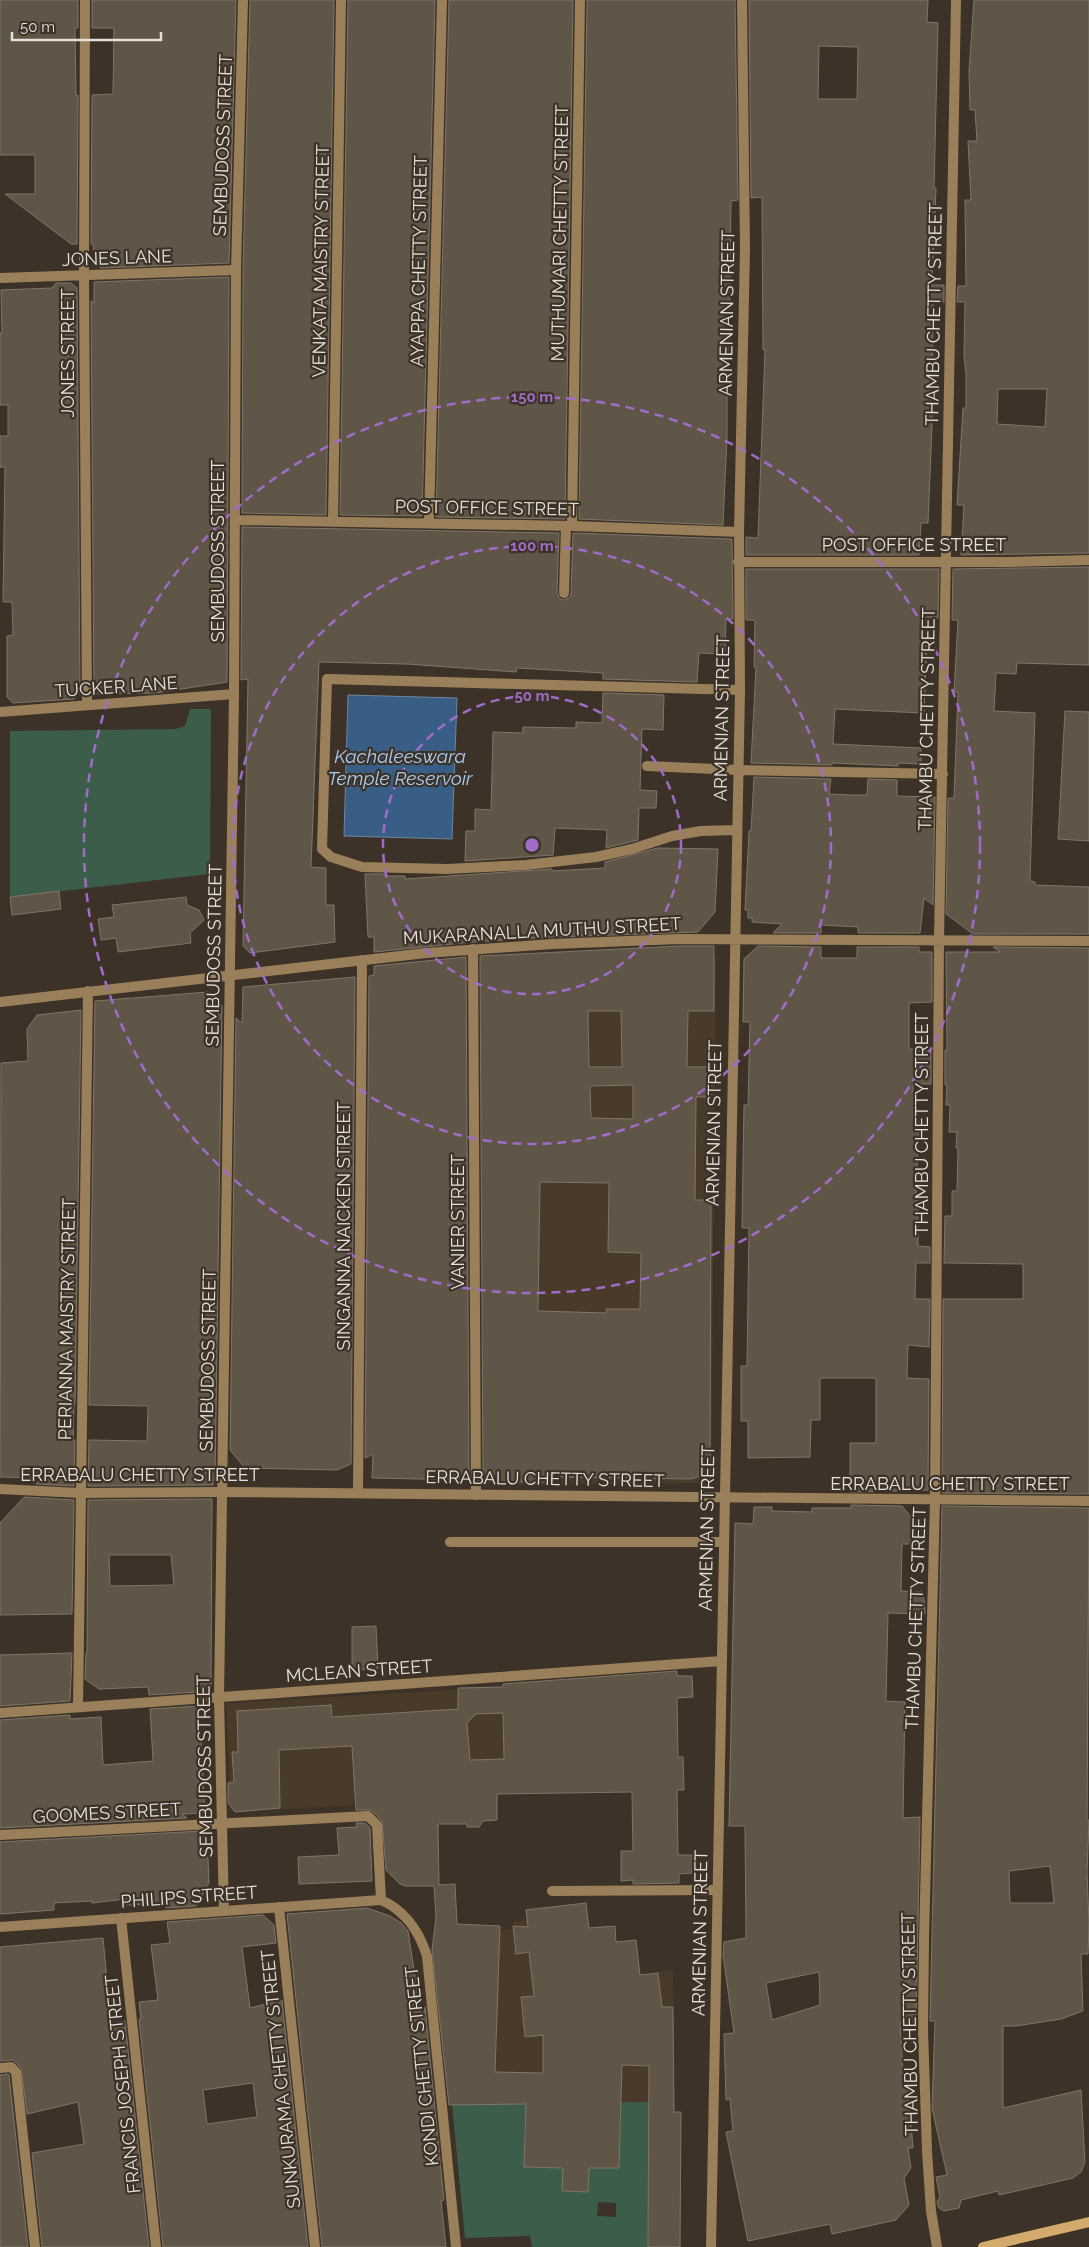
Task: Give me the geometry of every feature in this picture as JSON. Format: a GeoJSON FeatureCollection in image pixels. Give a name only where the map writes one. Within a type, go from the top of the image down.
{"type":"FeatureCollection","features":[{"type":"Feature","properties":{"kind":"main road"},"geometry":{"type":"LineString","coordinates":[[983,2247],[1089,2222]]}},
{"type":"Feature","properties":{"kind":"street","name":"JONES STREET"},"geometry":{"type":"LineString","coordinates":[[85,0],[84,276],[87,706]]}},
{"type":"Feature","properties":{"kind":"street","name":"SEMBUDOSS STREET"},"geometry":{"type":"LineString","coordinates":[[224,1911],[219,1698],[234,694],[236,270],[243,0]]}},
{"type":"Feature","properties":{"kind":"street","name":"VENKATA MAISTRY STREET"},"geometry":{"type":"LineString","coordinates":[[333,522],[341,0]]}},
{"type":"Feature","properties":{"kind":"street","name":"AYAPPA CHETTY STREET"},"geometry":{"type":"LineString","coordinates":[[429,523],[442,0]]}},
{"type":"Feature","properties":{"kind":"street","name":"MUTHUMARI CHETTY STREET"},"geometry":{"type":"LineString","coordinates":[[564,593],[569,526],[580,0]]}},
{"type":"Feature","properties":{"kind":"street","name":"ARMENIAN STREET"},"geometry":{"type":"LineString","coordinates":[[711,2247],[740,690],[738,532],[745,240],[742,0]]}},
{"type":"Feature","properties":{"kind":"street","name":"THAMBU CHETTY STREET"},"geometry":{"type":"LineString","coordinates":[[937,2247],[930,2187],[923,2031],[926,1817],[935,1500],[939,940],[956,0]]}},
{"type":"Feature","properties":{"kind":"street","name":"JONES LANE"},"geometry":{"type":"LineString","coordinates":[[0,278],[236,270]]}},
{"type":"Feature","properties":{"kind":"street","name":"POST OFFICE STREET"},"geometry":{"type":"LineString","coordinates":[[235,520],[569,526],[738,532]]}},
{"type":"Feature","properties":{"kind":"street","name":"POST OFFICE STREET"},"geometry":{"type":"LineString","coordinates":[[738,562],[1089,560]]}},
{"type":"Feature","properties":{"kind":"street"},"geometry":{"type":"LineString","coordinates":[[736,830],[702,831],[672,836],[625,851],[584,860],[516,866],[440,869],[362,867],[331,857],[322,849],[327,679],[740,690]]}},
{"type":"Feature","properties":{"kind":"street","name":"TUCKER LANE"},"geometry":{"type":"LineString","coordinates":[[0,712],[234,694]]}},
{"type":"Feature","properties":{"kind":"street"},"geometry":{"type":"LineString","coordinates":[[646,766],[738,770],[943,774]]}},
{"type":"Feature","properties":{"kind":"street","name":"MUKARANALLA MUTHU STREET"},"geometry":{"type":"LineString","coordinates":[[0,1002],[362,960],[473,949],[609,940],[1089,941]]}},
{"type":"Feature","properties":{"kind":"street","name":"VANIER STREET"},"geometry":{"type":"LineString","coordinates":[[473,949],[476,1495]]}},
{"type":"Feature","properties":{"kind":"street","name":"SINGANNA NAICKEN STREET"},"geometry":{"type":"LineString","coordinates":[[358,1493],[362,960]]}},
{"type":"Feature","properties":{"kind":"street","name":"PERIANNA MAISTRY STREET"},"geometry":{"type":"LineString","coordinates":[[78,1708],[88,991]]}},
{"type":"Feature","properties":{"kind":"street","name":"ERRABALU CHETTY STREET"},"geometry":{"type":"LineString","coordinates":[[0,1489],[80,1493],[358,1493],[1089,1501]]}},
{"type":"Feature","properties":{"kind":"street"},"geometry":{"type":"LineString","coordinates":[[450,1542],[723,1542]]}},
{"type":"Feature","properties":{"kind":"street","name":"MCLEAN STREET"},"geometry":{"type":"LineString","coordinates":[[0,1713],[721,1661]]}},
{"type":"Feature","properties":{"kind":"street","name":"GOOMES STREET"},"geometry":{"type":"LineString","coordinates":[[0,1835],[368,1816],[377,1825],[381,1900]]}},
{"type":"Feature","properties":{"kind":"street"},"geometry":{"type":"LineString","coordinates":[[552,1891],[717,1890]]}},
{"type":"Feature","properties":{"kind":"street","name":"PHILIPS STREET"},"geometry":{"type":"LineString","coordinates":[[0,1927],[381,1900]]}},
{"type":"Feature","properties":{"kind":"street","name":"KONDI CHETTY STREET"},"geometry":{"type":"LineString","coordinates":[[381,1900],[394,1908],[416,1928],[427,1956],[456,2247]]}},
{"type":"Feature","properties":{"kind":"street","name":"SUNKURAMA CHETTY STREET"},"geometry":{"type":"LineString","coordinates":[[279,1907],[315,2247]]}},
{"type":"Feature","properties":{"kind":"street","name":"FRANCIS JOSEPH STREET"},"geometry":{"type":"LineString","coordinates":[[121,1918],[156,2247]]}},
{"type":"Feature","properties":{"kind":"street"},"geometry":{"type":"LineString","coordinates":[[0,2068],[11,2067],[17,2073],[35,2247]]}},
{"type":"Feature","properties":{"kind":"shaded area"},"geometry":{"type":"Polygon","coordinates":[[[716,958],[711,1483],[500,1485],[496,972],[716,958]]]}},
{"type":"Feature","properties":{"kind":"shaded area"},"geometry":{"type":"Polygon","coordinates":[[[503,1687],[504,1759],[496,1759],[497,1820],[483,1821],[479,1827],[467,1827],[467,1812],[446,1818],[446,1824],[388,1826],[375,1813],[355,1805],[235,1812],[231,1806],[226,1703],[503,1687]]]}},
{"type":"Feature","properties":{"kind":"shaded area"},"geometry":{"type":"Polygon","coordinates":[[[586,1903],[589,1928],[615,1926],[616,1942],[640,1975],[673,1970],[674,2102],[452,2104],[467,1925],[500,1926],[501,1930],[514,1929],[514,1922],[527,1920],[527,1908],[586,1903]]]}},
{"type":"Feature","properties":{"kind":"green space"},"geometry":{"type":"Polygon","coordinates":[[[190,709],[211,709],[210,874],[10,897],[10,731],[175,729],[185,726],[190,709]]]}},
{"type":"Feature","properties":{"kind":"green space"},"geometry":{"type":"Polygon","coordinates":[[[649,2102],[648,2247],[532,2247],[530,2236],[465,2238],[452,2104],[649,2102]],[[525,2115],[524,2167],[619,2168],[621,2116],[525,2115]],[[589,2169],[563,2191],[588,2192],[589,2169]],[[598,2202],[597,2216],[616,2217],[616,2203],[598,2202]]]}},
{"type":"Feature","properties":{"kind":"water","name":"Kachaleeswara Temple Reservoir"},"geometry":{"type":"Polygon","coordinates":[[[348,695],[457,698],[452,839],[344,836],[348,695]]]}},
{"type":"Feature","properties":{"kind":"building"},"geometry":{"type":"Polygon","coordinates":[[[0,0],[78,0],[78,28],[75,28],[76,96],[78,95],[77,244],[71,244],[5,194],[35,194],[35,155],[0,155],[0,0]]]}},
{"type":"Feature","properties":{"kind":"building"},"geometry":{"type":"Polygon","coordinates":[[[92,0],[236,0],[229,263],[101,268],[94,262],[93,244],[91,244],[92,95],[113,94],[114,28],[92,28],[92,0]]]}},
{"type":"Feature","properties":{"kind":"building"},"geometry":{"type":"Polygon","coordinates":[[[250,0],[334,0],[326,515],[242,513],[243,270],[250,0]]]}},
{"type":"Feature","properties":{"kind":"building"},"geometry":{"type":"Polygon","coordinates":[[[348,0],[435,0],[422,516],[340,515],[348,0]]]}},
{"type":"Feature","properties":{"kind":"building"},"geometry":{"type":"Polygon","coordinates":[[[449,0],[573,0],[565,519],[436,517],[449,0]]]}},
{"type":"Feature","properties":{"kind":"building"},"geometry":{"type":"Polygon","coordinates":[[[587,0],[735,0],[738,200],[731,201],[727,437],[723,525],[579,519],[587,0]]]}},
{"type":"Feature","properties":{"kind":"building"},"geometry":{"type":"Polygon","coordinates":[[[749,0],[928,0],[927,22],[938,23],[934,188],[936,188],[932,285],[944,285],[944,302],[933,302],[932,427],[928,523],[921,523],[919,555],[746,555],[746,537],[758,538],[765,350],[763,350],[762,197],[751,198],[749,0]],[[819,46],[818,99],[857,99],[858,47],[819,46]]]}},
{"type":"Feature","properties":{"kind":"building"},"geometry":{"type":"Polygon","coordinates":[[[974,0],[1089,0],[1089,553],[961,555],[964,505],[957,505],[963,408],[966,408],[964,356],[965,302],[957,302],[958,286],[966,286],[965,200],[971,200],[968,141],[977,141],[975,110],[970,110],[969,71],[974,0]],[[998,389],[997,424],[1045,427],[1047,389],[998,389]]]}},
{"type":"Feature","properties":{"kind":"building"},"geometry":{"type":"Polygon","coordinates":[[[229,277],[227,682],[155,693],[94,694],[91,301],[94,303],[94,282],[229,277]]]}},
{"type":"Feature","properties":{"kind":"building"},"geometry":{"type":"Polygon","coordinates":[[[56,283],[71,283],[77,288],[80,694],[77,694],[74,699],[13,703],[7,697],[7,636],[13,635],[12,602],[3,602],[5,467],[0,467],[0,436],[8,436],[8,405],[0,405],[1,290],[52,288],[56,283]]]}},
{"type":"Feature","properties":{"kind":"building"},"geometry":{"type":"Polygon","coordinates":[[[242,527],[559,533],[557,593],[560,599],[564,600],[570,597],[571,593],[573,533],[732,539],[733,619],[726,619],[725,654],[699,653],[697,682],[603,679],[603,673],[517,668],[516,672],[407,664],[319,662],[311,867],[326,868],[326,905],[334,905],[335,942],[250,953],[243,946],[248,679],[241,680],[242,527]]]}},
{"type":"Feature","properties":{"kind":"building"},"geometry":{"type":"Polygon","coordinates":[[[1089,567],[1089,665],[1017,663],[1016,674],[996,673],[994,711],[1035,713],[1030,881],[1035,882],[1035,885],[1089,887],[1089,934],[973,934],[946,914],[948,798],[954,798],[958,692],[954,692],[958,620],[952,620],[953,569],[1089,567]]]}},
{"type":"Feature","properties":{"kind":"building"},"geometry":{"type":"Polygon","coordinates":[[[746,569],[939,569],[938,618],[928,617],[924,713],[835,709],[833,744],[921,748],[921,764],[898,763],[898,766],[832,763],[832,765],[751,763],[756,667],[754,667],[755,620],[746,620],[746,569]]]}},
{"type":"Feature","properties":{"kind":"building"},"geometry":{"type":"Polygon","coordinates":[[[603,693],[664,695],[663,730],[642,729],[640,790],[657,791],[656,808],[639,808],[638,840],[606,848],[607,830],[555,828],[553,855],[465,861],[466,831],[475,831],[475,809],[491,810],[493,732],[523,733],[523,727],[576,728],[576,722],[602,723],[603,693]]]}},
{"type":"Feature","properties":{"kind":"building"},"geometry":{"type":"Polygon","coordinates":[[[1065,711],[1089,712],[1089,841],[1058,839],[1065,711]]]}},
{"type":"Feature","properties":{"kind":"building"},"geometry":{"type":"Polygon","coordinates":[[[754,777],[831,779],[829,794],[851,795],[867,795],[868,779],[897,780],[897,796],[935,797],[933,905],[924,898],[920,933],[858,933],[858,927],[821,925],[821,933],[773,933],[782,924],[752,922],[752,918],[748,918],[748,910],[745,910],[754,777]]]}},
{"type":"Feature","properties":{"kind":"building"},"geometry":{"type":"Polygon","coordinates":[[[658,848],[718,849],[715,912],[698,932],[552,937],[472,942],[374,952],[374,937],[368,937],[365,874],[405,876],[405,879],[552,869],[552,871],[605,868],[605,862],[658,848]]]}},
{"type":"Feature","properties":{"kind":"building"},"geometry":{"type":"Polygon","coordinates":[[[59,891],[61,909],[12,915],[10,897],[59,891]]]}},
{"type":"Feature","properties":{"kind":"building"},"geometry":{"type":"Polygon","coordinates":[[[186,897],[187,905],[199,910],[204,920],[190,933],[191,943],[118,952],[116,938],[101,940],[98,919],[114,917],[112,905],[186,897]]]}},
{"type":"Feature","properties":{"kind":"building"},"geometry":{"type":"Polygon","coordinates":[[[714,946],[714,1011],[688,1011],[687,1067],[710,1067],[711,1097],[696,1097],[695,1200],[711,1200],[710,1473],[691,1479],[555,1477],[555,1482],[487,1482],[483,1480],[480,956],[714,946]],[[588,1011],[589,1067],[622,1067],[621,1011],[588,1011]],[[633,1085],[590,1086],[591,1118],[633,1119],[633,1085]],[[540,1182],[538,1311],[606,1313],[606,1309],[640,1309],[641,1253],[608,1252],[609,1183],[540,1182]]]}},
{"type":"Feature","properties":{"kind":"building"},"geometry":{"type":"Polygon","coordinates":[[[758,946],[821,947],[821,958],[857,958],[857,947],[919,947],[919,952],[932,952],[932,1002],[909,1003],[909,1049],[931,1049],[931,1084],[913,1084],[913,1121],[919,1121],[916,1195],[918,1195],[918,1246],[930,1247],[930,1263],[916,1263],[915,1299],[930,1299],[929,1347],[908,1345],[907,1378],[929,1379],[928,1490],[850,1492],[850,1443],[876,1443],[876,1378],[820,1378],[820,1420],[811,1420],[810,1457],[748,1458],[748,1421],[741,1421],[741,1366],[747,1366],[749,1228],[742,1228],[744,1105],[748,1105],[750,1022],[743,1022],[744,959],[758,946]]]}},
{"type":"Feature","properties":{"kind":"building"},"geometry":{"type":"Polygon","coordinates":[[[993,947],[1089,948],[1089,1494],[942,1493],[943,1299],[1023,1299],[1023,1264],[944,1263],[945,1216],[952,1216],[952,1191],[957,1191],[958,1148],[956,1148],[957,1132],[949,1132],[950,1105],[946,1105],[946,952],[1000,952],[993,947]]]}},
{"type":"Feature","properties":{"kind":"building"},"geometry":{"type":"Polygon","coordinates":[[[466,957],[469,1480],[372,1478],[373,1454],[365,1458],[369,976],[374,975],[374,966],[466,957]]]}},
{"type":"Feature","properties":{"kind":"building"},"geometry":{"type":"Polygon","coordinates":[[[355,977],[351,1464],[337,1470],[245,1468],[230,1450],[236,1018],[242,1023],[243,987],[355,977]]]}},
{"type":"Feature","properties":{"kind":"building"},"geometry":{"type":"Polygon","coordinates":[[[208,992],[222,1005],[215,1480],[213,1480],[213,1485],[88,1486],[89,1440],[147,1441],[148,1406],[89,1405],[95,1001],[208,992]]]}},
{"type":"Feature","properties":{"kind":"building"},"geometry":{"type":"Polygon","coordinates":[[[81,1010],[73,1440],[75,1440],[74,1486],[36,1484],[42,1478],[0,1477],[1,1063],[28,1061],[27,1029],[37,1015],[81,1010]]]}},
{"type":"Feature","properties":{"kind":"building"},"geometry":{"type":"Polygon","coordinates":[[[24,1497],[74,1500],[72,1614],[0,1615],[0,1523],[24,1497]]]}},
{"type":"Feature","properties":{"kind":"building"},"geometry":{"type":"Polygon","coordinates":[[[212,1499],[211,1686],[198,1687],[198,1692],[149,1695],[148,1687],[99,1689],[85,1679],[87,1653],[88,1500],[212,1499]],[[109,1555],[110,1586],[174,1585],[171,1555],[109,1555]]]}},
{"type":"Feature","properties":{"kind":"building"},"geometry":{"type":"Polygon","coordinates":[[[851,1505],[902,1506],[912,1518],[916,1544],[902,1544],[901,1591],[923,1592],[925,1610],[925,1614],[888,1613],[886,1701],[905,1702],[903,1818],[920,1817],[916,2022],[900,2023],[904,2089],[908,2088],[913,2148],[908,2148],[911,2168],[904,2178],[909,2205],[896,2220],[832,2234],[830,2224],[748,2241],[726,2132],[733,2131],[730,2099],[726,2100],[724,2034],[734,2033],[723,1955],[724,1942],[746,1938],[745,1826],[729,1826],[735,1523],[753,1524],[754,1507],[772,1507],[772,1511],[812,1512],[812,1508],[851,1508],[851,1505]],[[819,1972],[766,1983],[772,2020],[820,2005],[819,1972]]]}},
{"type":"Feature","properties":{"kind":"building"},"geometry":{"type":"Polygon","coordinates":[[[942,1506],[1089,1508],[1087,1820],[1089,1820],[1087,1872],[1089,1923],[1088,1954],[1081,1954],[1083,2011],[1061,2019],[1016,2026],[1003,2026],[1003,2108],[1081,2090],[1085,2162],[1081,2172],[1073,2178],[999,2195],[998,2191],[961,2200],[959,2208],[944,2211],[939,2208],[937,2202],[940,2197],[936,2177],[947,2175],[932,2108],[935,2021],[930,2021],[942,1506]],[[1050,1866],[1009,1871],[1010,1903],[1054,1903],[1050,1866]]]}},
{"type":"Feature","properties":{"kind":"building"},"geometry":{"type":"Polygon","coordinates":[[[376,1626],[378,1668],[352,1671],[352,1627],[376,1626]]]}},
{"type":"Feature","properties":{"kind":"building"},"geometry":{"type":"Polygon","coordinates":[[[72,1653],[70,1701],[0,1706],[0,1655],[72,1653]]]}},
{"type":"Feature","properties":{"kind":"building"},"geometry":{"type":"Polygon","coordinates":[[[677,1671],[677,1676],[692,1676],[693,1697],[677,1698],[678,1757],[683,1757],[684,1790],[677,1790],[678,1855],[693,1855],[693,1873],[679,1874],[679,1883],[633,1884],[633,1880],[621,1881],[621,1851],[633,1851],[632,1792],[497,1794],[497,1820],[483,1821],[479,1827],[467,1827],[467,1824],[438,1824],[439,1885],[455,1884],[457,1924],[500,1926],[495,2072],[543,2073],[543,2035],[525,2037],[521,1997],[534,1996],[529,1952],[516,1954],[513,1926],[528,1927],[526,1910],[586,1903],[589,1928],[615,1926],[616,1942],[636,1940],[640,1975],[658,1973],[662,2007],[673,2007],[674,2112],[681,2112],[680,2247],[648,2247],[649,2066],[622,2065],[619,2168],[589,2168],[588,2192],[562,2191],[563,2168],[524,2167],[526,2104],[449,2105],[432,1950],[436,1917],[434,1886],[405,1886],[400,1884],[386,1870],[382,1821],[371,1810],[356,1810],[352,1746],[279,1750],[280,1808],[235,1812],[228,1803],[228,1783],[234,1782],[232,1752],[238,1752],[237,1711],[331,1705],[332,1717],[458,1709],[458,1688],[503,1687],[503,1684],[677,1671]],[[503,1713],[476,1714],[467,1723],[470,1760],[504,1759],[503,1713]]]}},
{"type":"Feature","properties":{"kind":"building"},"geometry":{"type":"Polygon","coordinates":[[[199,1706],[205,1813],[182,1814],[187,1818],[0,1828],[0,1720],[70,1715],[70,1719],[101,1717],[103,1765],[153,1761],[150,1709],[199,1706]]]}},
{"type":"Feature","properties":{"kind":"building"},"geometry":{"type":"Polygon","coordinates":[[[356,1823],[365,1823],[370,1828],[372,1881],[299,1884],[298,1857],[339,1855],[337,1828],[357,1827],[356,1823]]]}},
{"type":"Feature","properties":{"kind":"building"},"geometry":{"type":"Polygon","coordinates":[[[202,1831],[207,1835],[209,1883],[196,1906],[166,1908],[165,1903],[127,1905],[126,1899],[92,1903],[92,1901],[54,1903],[54,1910],[0,1914],[0,1842],[202,1831]]]}},
{"type":"Feature","properties":{"kind":"building"},"geometry":{"type":"Polygon","coordinates":[[[367,1908],[390,1916],[401,1923],[408,1931],[422,2022],[425,2007],[444,2200],[441,2201],[446,2247],[322,2247],[287,1914],[367,1908]]]}},
{"type":"Feature","properties":{"kind":"building"},"geometry":{"type":"Polygon","coordinates":[[[263,1915],[274,1925],[276,1943],[242,1947],[250,2008],[282,2000],[308,2247],[163,2247],[139,2019],[141,2019],[139,2002],[158,2000],[151,1945],[170,1943],[167,1922],[263,1915]],[[253,2083],[203,2090],[207,2124],[257,2117],[253,2083]]]}},
{"type":"Feature","properties":{"kind":"building"},"geometry":{"type":"Polygon","coordinates":[[[103,1938],[111,2023],[125,2021],[149,2247],[42,2247],[32,2153],[84,2144],[78,2102],[27,2114],[21,2068],[13,2060],[0,2061],[0,1947],[103,1938]]]}},
{"type":"Feature","properties":{"kind":"building"},"geometry":{"type":"Polygon","coordinates":[[[8,2074],[28,2247],[0,2247],[0,2075],[8,2074]]]}}]}
